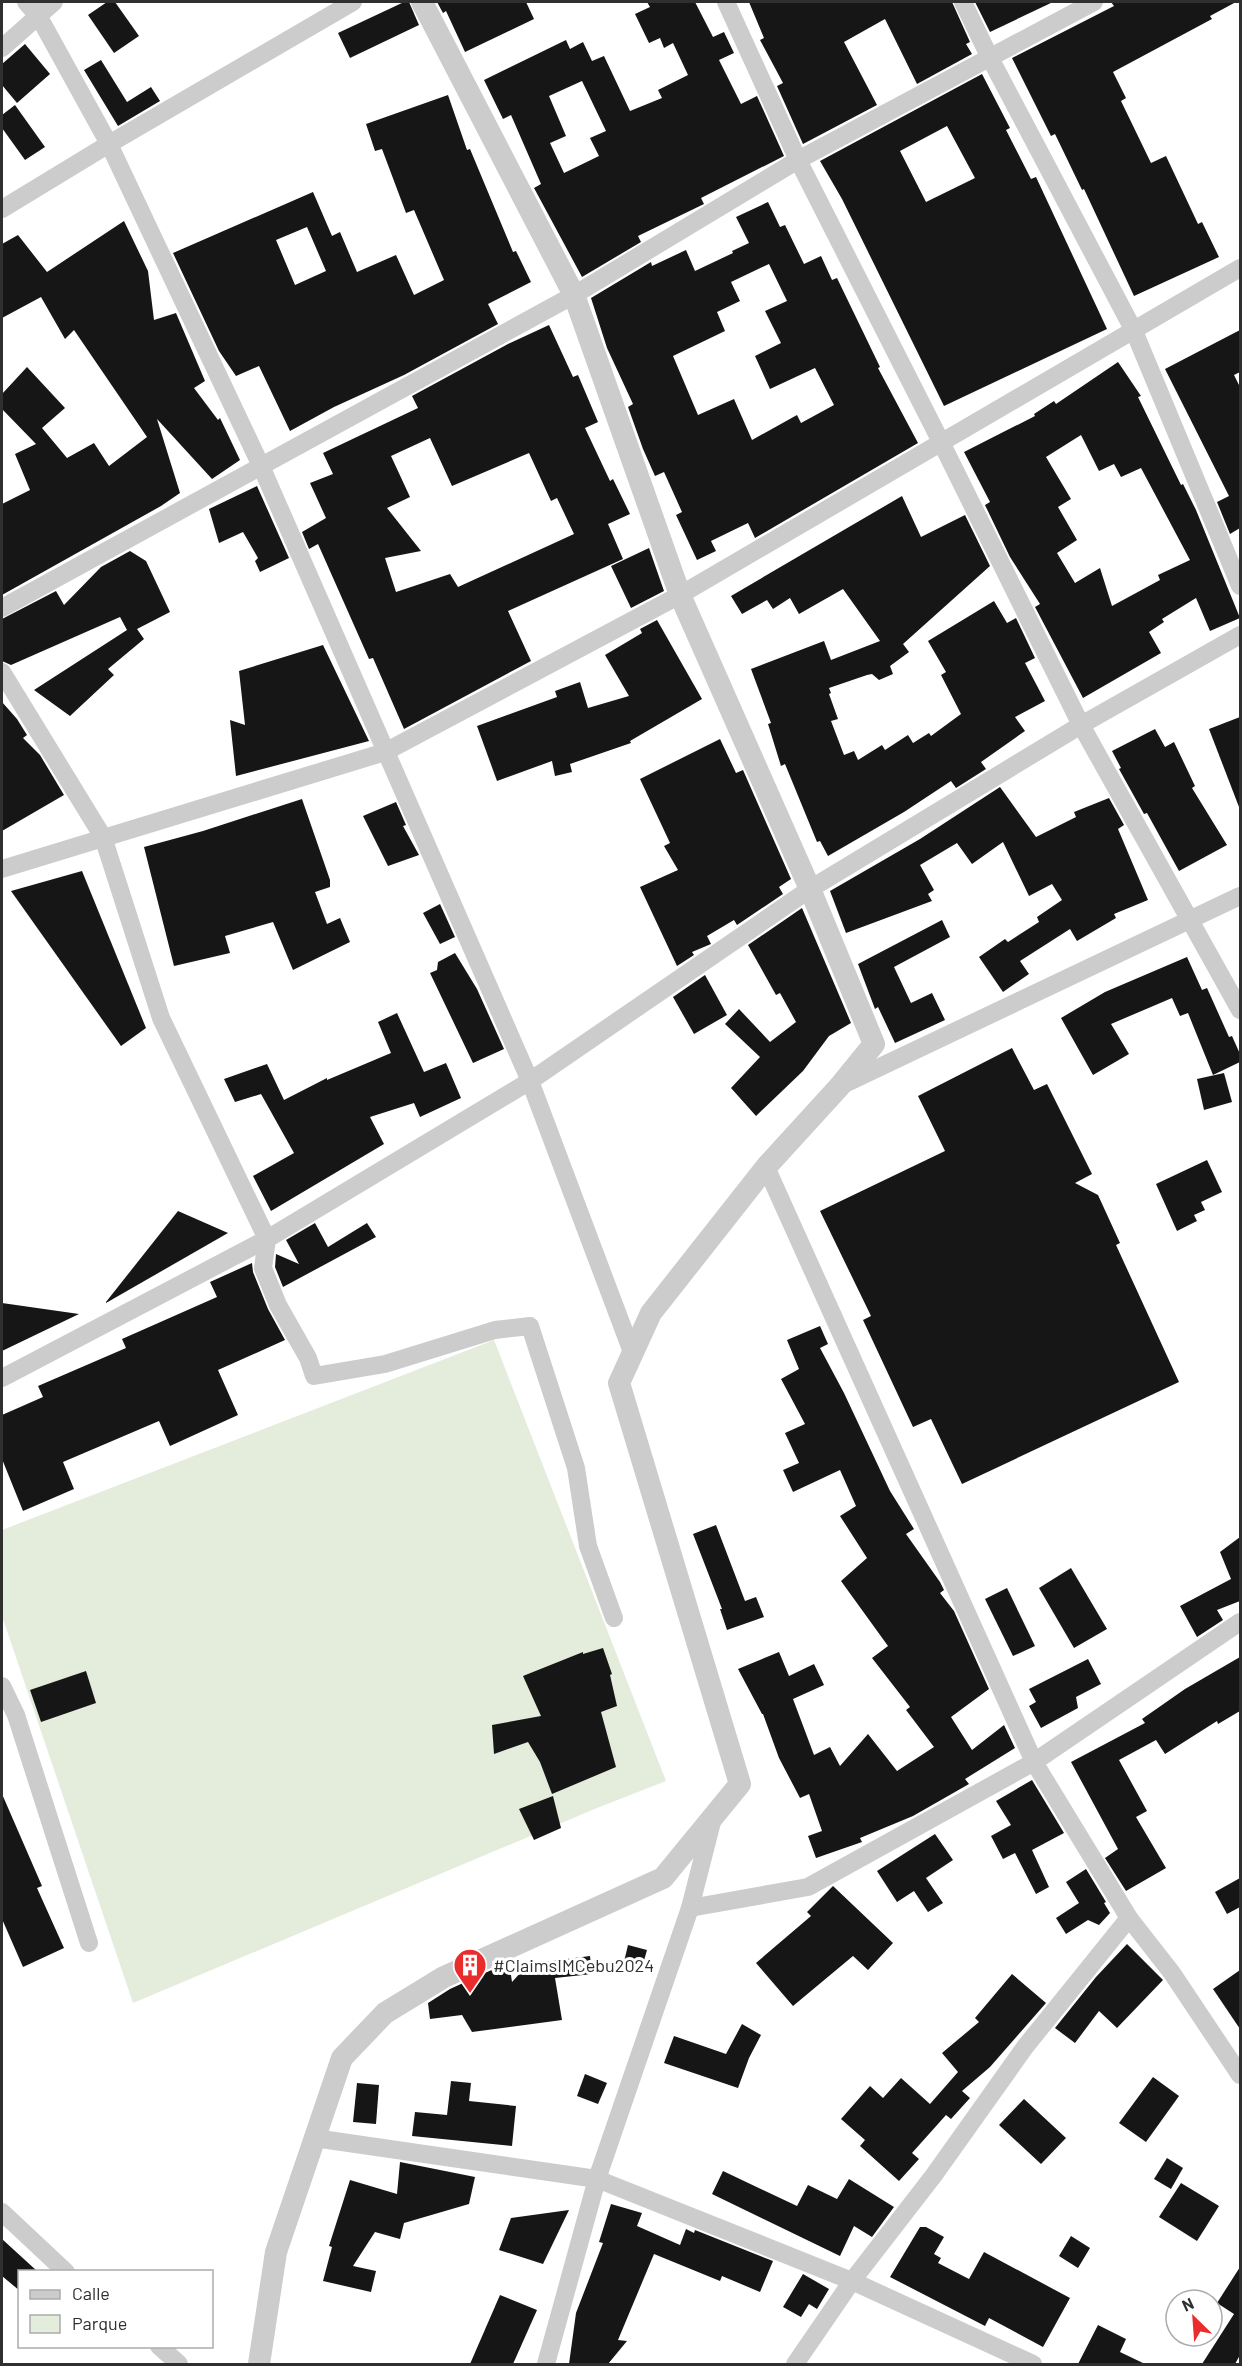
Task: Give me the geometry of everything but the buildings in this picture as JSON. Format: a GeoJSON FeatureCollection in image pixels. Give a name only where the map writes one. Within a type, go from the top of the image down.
{"type":"FeatureCollection","features":[{"type":"Feature","properties":{"kind":"street"},"geometry":{"type":"LineString","coordinates":[[26,2],[39,17],[109,144],[261,466],[530,1081],[632,1352]]}},
{"type":"Feature","properties":{"kind":"street"},"geometry":{"type":"LineString","coordinates":[[2,48],[54,2]]}},
{"type":"Feature","properties":{"kind":"street"},"geometry":{"type":"LineString","coordinates":[[2,209],[353,2]]}},
{"type":"Feature","properties":{"kind":"street"},"geometry":{"type":"LineString","coordinates":[[259,2364],[276,2252],[342,2058],[385,2013],[444,1977],[663,1878],[740,1784],[619,1383],[651,1313],[766,1167],[839,1087],[874,1044],[810,889],[680,595],[574,295],[422,2]]}},
{"type":"Feature","properties":{"kind":"street"},"geometry":{"type":"LineString","coordinates":[[726,2],[798,160],[1081,725],[1240,1010]]}},
{"type":"Feature","properties":{"kind":"street"},"geometry":{"type":"LineString","coordinates":[[963,2],[990,58],[1134,331],[1240,586]]}},
{"type":"Feature","properties":{"kind":"street"},"geometry":{"type":"LineString","coordinates":[[2,608],[574,295],[798,160],[1094,2]]}},
{"type":"Feature","properties":{"kind":"street"},"geometry":{"type":"LineString","coordinates":[[2,869],[385,752],[680,595],[1240,268]]}},
{"type":"Feature","properties":{"kind":"street"},"geometry":{"type":"LineString","coordinates":[[2,1378],[267,1239],[530,1081],[810,889],[1081,725],[1240,635]]}},
{"type":"Feature","properties":{"kind":"street"},"geometry":{"type":"LineString","coordinates":[[2,672],[103,837],[161,1018],[267,1239],[263,1268],[278,1305],[308,1358],[314,1376],[385,1364],[495,1330],[530,1326],[576,1468],[588,1546],[614,1618]]}},
{"type":"Feature","properties":{"kind":"street"},"geometry":{"type":"LineString","coordinates":[[839,1087],[1240,896]]}},
{"type":"Feature","properties":{"kind":"street"},"geometry":{"type":"LineString","coordinates":[[766,1167],[1034,1762],[1129,1918],[1172,1973],[1240,2075]]}},
{"type":"Feature","properties":{"kind":"street"},"geometry":{"type":"LineString","coordinates":[[690,1908],[808,1887],[1034,1762],[1240,1622]]}},
{"type":"Feature","properties":{"kind":"street"},"geometry":{"type":"LineString","coordinates":[[2,1686],[16,1715],[89,1943]]}},
{"type":"Feature","properties":{"kind":"street"},"geometry":{"type":"LineString","coordinates":[[546,2364],[597,2178],[690,1908],[713,1818]]}},
{"type":"Feature","properties":{"kind":"street"},"geometry":{"type":"LineString","coordinates":[[795,2364],[852,2281],[934,2175],[1025,2047],[1129,1918]]}},
{"type":"Feature","properties":{"kind":"street"},"geometry":{"type":"LineString","coordinates":[[314,2138],[597,2178],[852,2281],[1033,2364]]}},
{"type":"Feature","properties":{"kind":"street"},"geometry":{"type":"LineString","coordinates":[[2,2212],[65,2270]]}},
{"type":"Feature","properties":{"kind":"street"},"geometry":{"type":"LineString","coordinates":[[161,2348],[179,2364]]}},
{"type":"Feature","properties":{"kind":"green space"},"geometry":{"type":"Polygon","coordinates":[[[494,1340],[666,1781],[133,2003],[2,1616],[2,1530],[494,1340]]]}},
{"type":"Feature","properties":{"kind":"place","name":"#ClaimsIMCebu2024"},"geometry":{"type":"Point","coordinates":[470,1994]}}]}
